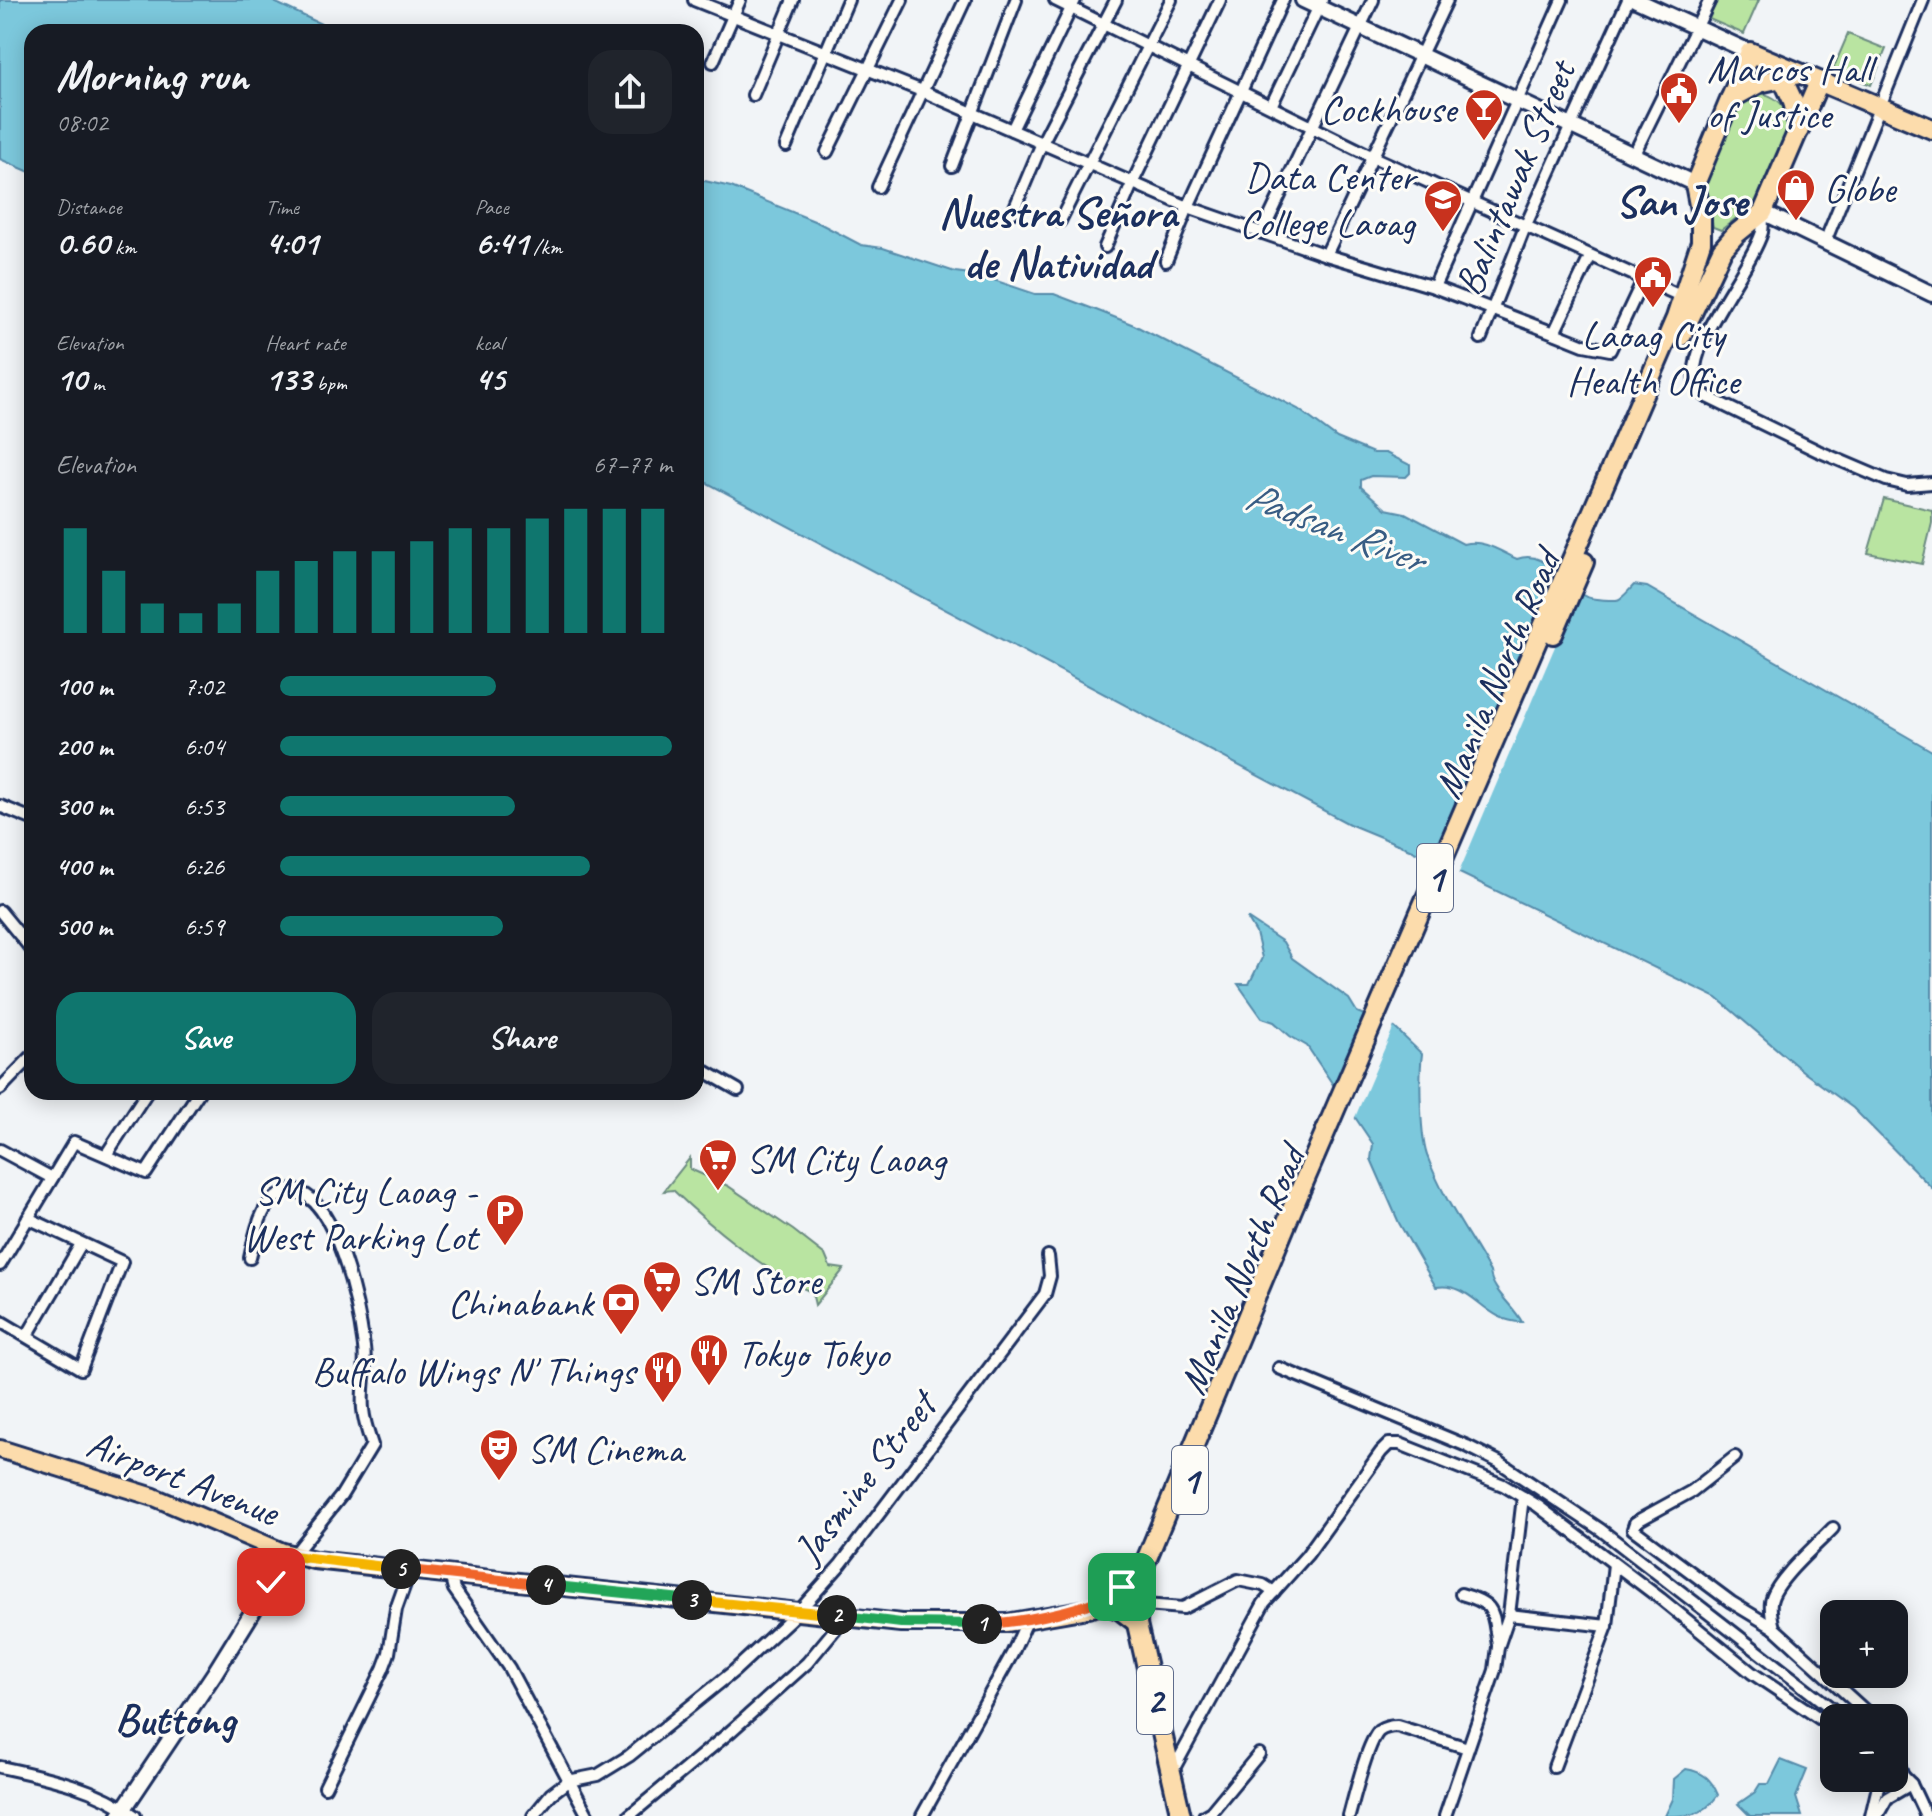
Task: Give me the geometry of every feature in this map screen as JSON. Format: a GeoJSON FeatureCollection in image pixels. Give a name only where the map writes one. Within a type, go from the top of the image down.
{"type":"FeatureCollection","features":[{"type":"Feature","properties":{"kind":"highway"},"geometry":{"type":"LineString","coordinates":[[1695,184],[1750,52],[1786,71],[1932,129]]}},
{"type":"Feature","properties":{"kind":"highway"},"geometry":{"type":"LineString","coordinates":[[1730,99],[1786,71]]}},
{"type":"Feature","properties":{"kind":"highway"},"geometry":{"type":"LineString","coordinates":[[1786,71],[1799,130]]}},
{"type":"Feature","properties":{"kind":"highway","name":"Manila North Road"},"geometry":{"type":"LineString","coordinates":[[1181,1816],[1141,1620],[1144,1575],[1655,381],[1718,257],[1736,234],[1763,212],[1819,82]]}},
{"type":"Feature","properties":{"kind":"highway","name":"Manila North Road"},"geometry":{"type":"LineString","coordinates":[[1655,381],[1698,255],[1701,215],[1695,184]]}},
{"type":"Feature","properties":{"kind":"main road"},"geometry":{"type":"LineString","coordinates":[[1303,0],[1320,4],[1360,27],[1695,184]]}},
{"type":"Feature","properties":{"kind":"main road"},"geometry":{"type":"LineString","coordinates":[[1636,0],[1750,52]]}},
{"type":"Feature","properties":{"kind":"main road"},"geometry":{"type":"LineString","coordinates":[[1763,212],[1932,294]]}},
{"type":"Feature","properties":{"kind":"main road","name":"Airport Avenue"},"geometry":{"type":"LineString","coordinates":[[0,1449],[82,1472],[154,1497],[293,1556],[901,1623],[1006,1623],[1108,1602]]}},
{"type":"Feature","properties":{"kind":"main road"},"geometry":{"type":"LineString","coordinates":[[125,1813],[264,1591],[293,1556]]}},
{"type":"Feature","properties":{"kind":"main road","name":"Airport Avenue"},"geometry":{"type":"LineString","coordinates":[[1058,1613],[1088,1609],[1108,1602],[1144,1575]]}},
{"type":"Feature","properties":{"kind":"main road"},"geometry":{"type":"LineString","coordinates":[[1108,1602],[1141,1620]]}},
{"type":"Feature","properties":{"kind":"street"},"geometry":{"type":"LineString","coordinates":[[713,62],[740,0]]}},
{"type":"Feature","properties":{"kind":"street"},"geometry":{"type":"LineString","coordinates":[[753,95],[793,0]]}},
{"type":"Feature","properties":{"kind":"street"},"geometry":{"type":"LineString","coordinates":[[786,146],[848,0]]}},
{"type":"Feature","properties":{"kind":"street"},"geometry":{"type":"LineString","coordinates":[[827,152],[902,0]]}},
{"type":"Feature","properties":{"kind":"street"},"geometry":{"type":"LineString","coordinates":[[878,187],[965,0]]}},
{"type":"Feature","properties":{"kind":"street"},"geometry":{"type":"LineString","coordinates":[[952,166],[1016,0]]}},
{"type":"Feature","properties":{"kind":"street"},"geometry":{"type":"LineString","coordinates":[[1055,0],[1073,4],[1147,48],[1472,204],[1676,294]]}},
{"type":"Feature","properties":{"kind":"street"},"geometry":{"type":"LineString","coordinates":[[1013,212],[1042,143],[1116,0]]}},
{"type":"Feature","properties":{"kind":"street"},"geometry":{"type":"LineString","coordinates":[[1060,221],[1171,0]]}},
{"type":"Feature","properties":{"kind":"street"},"geometry":{"type":"LineString","coordinates":[[1105,247],[1220,0]]}},
{"type":"Feature","properties":{"kind":"street"},"geometry":{"type":"LineString","coordinates":[[1166,261],[1283,0]]}},
{"type":"Feature","properties":{"kind":"street"},"geometry":{"type":"LineString","coordinates":[[1262,233],[1373,0]]}},
{"type":"Feature","properties":{"kind":"street"},"geometry":{"type":"LineString","coordinates":[[1326,255],[1447,0]]}},
{"type":"Feature","properties":{"kind":"street"},"geometry":{"type":"LineString","coordinates":[[1434,287],[1562,0]]}},
{"type":"Feature","properties":{"kind":"street","name":"Balintawak Street"},"geometry":{"type":"LineString","coordinates":[[1481,338],[1525,227],[1628,0]]}},
{"type":"Feature","properties":{"kind":"street"},"geometry":{"type":"LineString","coordinates":[[1634,154],[1710,0]]}},
{"type":"Feature","properties":{"kind":"street"},"geometry":{"type":"LineString","coordinates":[[1825,242],[1923,0]]}},
{"type":"Feature","properties":{"kind":"street"},"geometry":{"type":"LineString","coordinates":[[698,1],[922,91],[1188,207],[1326,255],[1434,287],[1608,351],[1643,280]]}},
{"type":"Feature","properties":{"kind":"street"},"geometry":{"type":"LineString","coordinates":[[1012,130],[1073,4]]}},
{"type":"Feature","properties":{"kind":"street"},"geometry":{"type":"LineString","coordinates":[[1271,106],[1320,4]]}},
{"type":"Feature","properties":{"kind":"street"},"geometry":{"type":"LineString","coordinates":[[1763,212],[1762,231],[1718,312],[1695,364],[1694,383],[1698,390],[1818,451],[1886,480],[1907,485],[1932,483]]}},
{"type":"Feature","properties":{"kind":"street"},"geometry":{"type":"LineString","coordinates":[[1554,333],[1590,257]]}},
{"type":"Feature","properties":{"kind":"street"},"geometry":{"type":"LineString","coordinates":[[1698,303],[1718,312]]}},
{"type":"Feature","properties":{"kind":"street"},"geometry":{"type":"LineString","coordinates":[[0,806],[24,816]]}},
{"type":"Feature","properties":{"kind":"street"},"geometry":{"type":"LineString","coordinates":[[0,911],[24,940]]}},
{"type":"Feature","properties":{"kind":"street"},"geometry":{"type":"LineString","coordinates":[[0,1089],[24,1064]]}},
{"type":"Feature","properties":{"kind":"street"},"geometry":{"type":"LineString","coordinates":[[704,1071],[738,1090]]}},
{"type":"Feature","properties":{"kind":"street"},"geometry":{"type":"LineString","coordinates":[[106,1155],[142,1100]]}},
{"type":"Feature","properties":{"kind":"street"},"geometry":{"type":"LineString","coordinates":[[1,1260],[74,1142],[146,1173],[194,1100]]}},
{"type":"Feature","properties":{"kind":"street"},"geometry":{"type":"LineString","coordinates":[[0,1150],[52,1178]]}},
{"type":"Feature","properties":{"kind":"street"},"geometry":{"type":"LineString","coordinates":[[250,1258],[260,1217],[270,1201],[293,1190],[313,1199],[322,1210],[341,1249],[364,1347],[363,1409],[372,1445],[341,1496],[293,1556]]}},
{"type":"Feature","properties":{"kind":"street"},"geometry":{"type":"LineString","coordinates":[[0,1321],[81,1369],[122,1262],[28,1218]]}},
{"type":"Feature","properties":{"kind":"street"},"geometry":{"type":"LineString","coordinates":[[27,1336],[81,1244]]}},
{"type":"Feature","properties":{"kind":"street","name":"Jasmine Street"},"geometry":{"type":"LineString","coordinates":[[533,1816],[551,1794],[568,1781],[598,1775],[622,1762],[734,1671],[799,1611],[841,1564],[1045,1294],[1050,1276],[1048,1256]]}},
{"type":"Feature","properties":{"kind":"street"},"geometry":{"type":"LineString","coordinates":[[1279,1368],[1499,1462],[1601,1530],[1826,1704]]}},
{"type":"Feature","properties":{"kind":"street"},"geometry":{"type":"LineString","coordinates":[[1171,1777],[1243,1638],[1274,1592],[1307,1555],[1389,1444],[1400,1444],[1503,1485],[1523,1497],[1708,1635],[1752,1673],[1820,1719]]}},
{"type":"Feature","properties":{"kind":"street"},"geometry":{"type":"LineString","coordinates":[[1735,1457],[1692,1491],[1635,1523],[1633,1529],[1731,1602],[1774,1628],[1858,1704]]}},
{"type":"Feature","properties":{"kind":"street"},"geometry":{"type":"LineString","coordinates":[[1445,1816],[1495,1670],[1498,1647],[1509,1615],[1523,1497]]}},
{"type":"Feature","properties":{"kind":"street"},"geometry":{"type":"LineString","coordinates":[[1774,1628],[1771,1601],[1778,1587],[1833,1528]]}},
{"type":"Feature","properties":{"kind":"street"},"geometry":{"type":"LineString","coordinates":[[1554,1767],[1607,1626],[1614,1564]]}},
{"type":"Feature","properties":{"kind":"street"},"geometry":{"type":"LineString","coordinates":[[325,1787],[383,1669],[389,1653],[396,1609],[410,1570]]}},
{"type":"Feature","properties":{"kind":"street"},"geometry":{"type":"LineString","coordinates":[[450,1575],[454,1589],[509,1668],[588,1816]]}},
{"type":"Feature","properties":{"kind":"street"},"geometry":{"type":"LineString","coordinates":[[1141,1620],[1183,1608],[1238,1580],[1263,1585],[1274,1592]]}},
{"type":"Feature","properties":{"kind":"street"},"geometry":{"type":"LineString","coordinates":[[1461,1594],[1483,1600],[1492,1611],[1498,1647]]}},
{"type":"Feature","properties":{"kind":"street"},"geometry":{"type":"LineString","coordinates":[[1509,1615],[1607,1626]]}},
{"type":"Feature","properties":{"kind":"street"},"geometry":{"type":"LineString","coordinates":[[629,1816],[807,1663],[846,1616]]}},
{"type":"Feature","properties":{"kind":"street"},"geometry":{"type":"LineString","coordinates":[[922,1816],[1012,1654],[1028,1619]]}},
{"type":"Feature","properties":{"kind":"street"},"geometry":{"type":"LineString","coordinates":[[1349,1816],[1375,1737],[1388,1726],[1468,1748]]}},
{"type":"Feature","properties":{"kind":"street"},"geometry":{"type":"LineString","coordinates":[[1204,1816],[1211,1812],[1259,1754]]}},
{"type":"Feature","properties":{"kind":"street"},"geometry":{"type":"LineString","coordinates":[[0,1767],[78,1787],[125,1813]]}},
{"type":"Feature","properties":{"kind":"street"},"geometry":{"type":"LineString","coordinates":[[1908,1782],[1926,1816]]}},
{"type":"Feature","properties":{"kind":"street"},"geometry":{"type":"LineString","coordinates":[[1874,1816],[1878,1792]]}},
{"type":"Feature","properties":{"kind":"street"},"geometry":{"type":"LineString","coordinates":[[1874,1816],[1894,1792]]}},
{"type":"Feature","properties":{"kind":"green space"},"geometry":{"type":"Polygon","coordinates":[[[1717,0],[1759,0],[1744,34],[1709,19],[1717,0]]]}},
{"type":"Feature","properties":{"kind":"green space"},"geometry":{"type":"Polygon","coordinates":[[[1848,34],[1886,49],[1871,85],[1833,69],[1848,34]]]}},
{"type":"Feature","properties":{"kind":"green space"},"geometry":{"type":"Polygon","coordinates":[[[1753,93],[1768,95],[1779,101],[1793,124],[1761,199],[1721,230],[1713,227],[1704,184],[1733,103],[1753,93]]]}},
{"type":"Feature","properties":{"kind":"green space"},"geometry":{"type":"Polygon","coordinates":[[[1884,499],[1932,510],[1922,564],[1868,553],[1884,499]]]}},
{"type":"Feature","properties":{"kind":"green space"},"geometry":{"type":"Polygon","coordinates":[[[690,1158],[690,1169],[728,1186],[825,1255],[830,1267],[844,1269],[815,1305],[812,1292],[758,1261],[673,1190],[664,1191],[690,1158]]]}},
{"type":"Feature","properties":{"kind":"water"},"geometry":{"type":"Polygon","coordinates":[[[0,0],[270,0],[321,24],[24,24],[24,170],[0,159],[0,0]]]}},
{"type":"Feature","properties":{"kind":"water","name":"Padsan River"},"geometry":{"type":"Polygon","coordinates":[[[704,181],[731,187],[819,223],[861,245],[883,248],[955,272],[979,275],[1035,294],[1054,294],[1134,325],[1298,409],[1337,438],[1373,453],[1386,453],[1410,465],[1410,473],[1406,477],[1371,476],[1361,480],[1361,487],[1386,509],[1405,513],[1463,544],[1484,544],[1517,559],[1539,559],[1584,596],[1615,600],[1634,585],[1647,587],[1932,751],[1932,1188],[1853,1108],[1805,1073],[1717,998],[1412,850],[1349,824],[704,481],[704,181]]]}},
{"type":"Feature","properties":{"kind":"water"},"geometry":{"type":"Polygon","coordinates":[[[1247,918],[1283,942],[1292,958],[1349,999],[1357,1012],[1395,1028],[1422,1054],[1421,1107],[1428,1158],[1441,1188],[1499,1292],[1522,1322],[1497,1316],[1460,1290],[1436,1287],[1399,1223],[1371,1159],[1373,1144],[1307,1046],[1274,1022],[1262,1018],[1238,984],[1249,984],[1262,958],[1256,933],[1247,918]]]}},
{"type":"Feature","properties":{"kind":"water"},"geometry":{"type":"Polygon","coordinates":[[[1781,1760],[1807,1770],[1796,1797],[1802,1816],[1750,1816],[1738,1804],[1755,1792],[1760,1784],[1769,1784],[1781,1760]]]}},
{"type":"Feature","properties":{"kind":"water"},"geometry":{"type":"Polygon","coordinates":[[[1686,1769],[1706,1777],[1718,1795],[1702,1811],[1683,1816],[1665,1816],[1673,1799],[1674,1779],[1686,1769]]]}},
{"type":"Feature","properties":{"kind":"pier"},"geometry":{"type":"Polygon","coordinates":[[[1557,570],[1579,590],[1457,877],[1432,864],[1557,570]]]}},
{"type":"Feature","properties":{"kind":"pier"},"geometry":{"type":"Polygon","coordinates":[[[1369,1013],[1395,1024],[1353,1122],[1334,1094],[1369,1013]]]}},
{"type":"Feature","properties":{"kind":"place","name":"Marcos Hall of Justice"},"geometry":{"type":"Point","coordinates":[1679,125]}},
{"type":"Feature","properties":{"kind":"place","name":"Cockhouse"},"geometry":{"type":"Point","coordinates":[1484,142]}},
{"type":"Feature","properties":{"kind":"place","name":"Globe"},"geometry":{"type":"Point","coordinates":[1796,222]}},
{"type":"Feature","properties":{"kind":"place","name":"Data Center College Laoag"},"geometry":{"type":"Point","coordinates":[1443,233]}},
{"type":"Feature","properties":{"kind":"place","name":"Laoag City Health Office"},"geometry":{"type":"Point","coordinates":[1653,309]}},
{"type":"Feature","properties":{"kind":"place","name":"SM City Laoag"},"geometry":{"type":"Point","coordinates":[718,1192]}},
{"type":"Feature","properties":{"kind":"place","name":"SM City Laoag - West Parking Lot"},"geometry":{"type":"Point","coordinates":[505,1247]}},
{"type":"Feature","properties":{"kind":"place","name":"SM Store"},"geometry":{"type":"Point","coordinates":[662,1314]}},
{"type":"Feature","properties":{"kind":"place","name":"Chinabank"},"geometry":{"type":"Point","coordinates":[621,1336]}},
{"type":"Feature","properties":{"kind":"place","name":"Tokyo Tokyo"},"geometry":{"type":"Point","coordinates":[709,1387]}},
{"type":"Feature","properties":{"kind":"place","name":"Buffalo Wings N' Things"},"geometry":{"type":"Point","coordinates":[663,1404]}},
{"type":"Feature","properties":{"kind":"place","name":"SM Cinema"},"geometry":{"type":"Point","coordinates":[499,1482]}},
{"type":"Feature","properties":{"kind":"district","name":"San Jose"},"geometry":{"type":"Point","coordinates":[1681,201]}},
{"type":"Feature","properties":{"kind":"district","name":"Nuestra Señora de Natividad"},"geometry":{"type":"Point","coordinates":[1058,238]}},
{"type":"Feature","properties":{"kind":"district","name":"Buttong"},"geometry":{"type":"Point","coordinates":[175,1719]}},
{"type":"Feature","properties":{"kind":"route"},"geometry":{"type":"LineString","coordinates":[[271,1582],[293,1556],[901,1623],[955,1625],[1006,1623],[1058,1613],[1103,1599],[1122,1587]]}}]}
